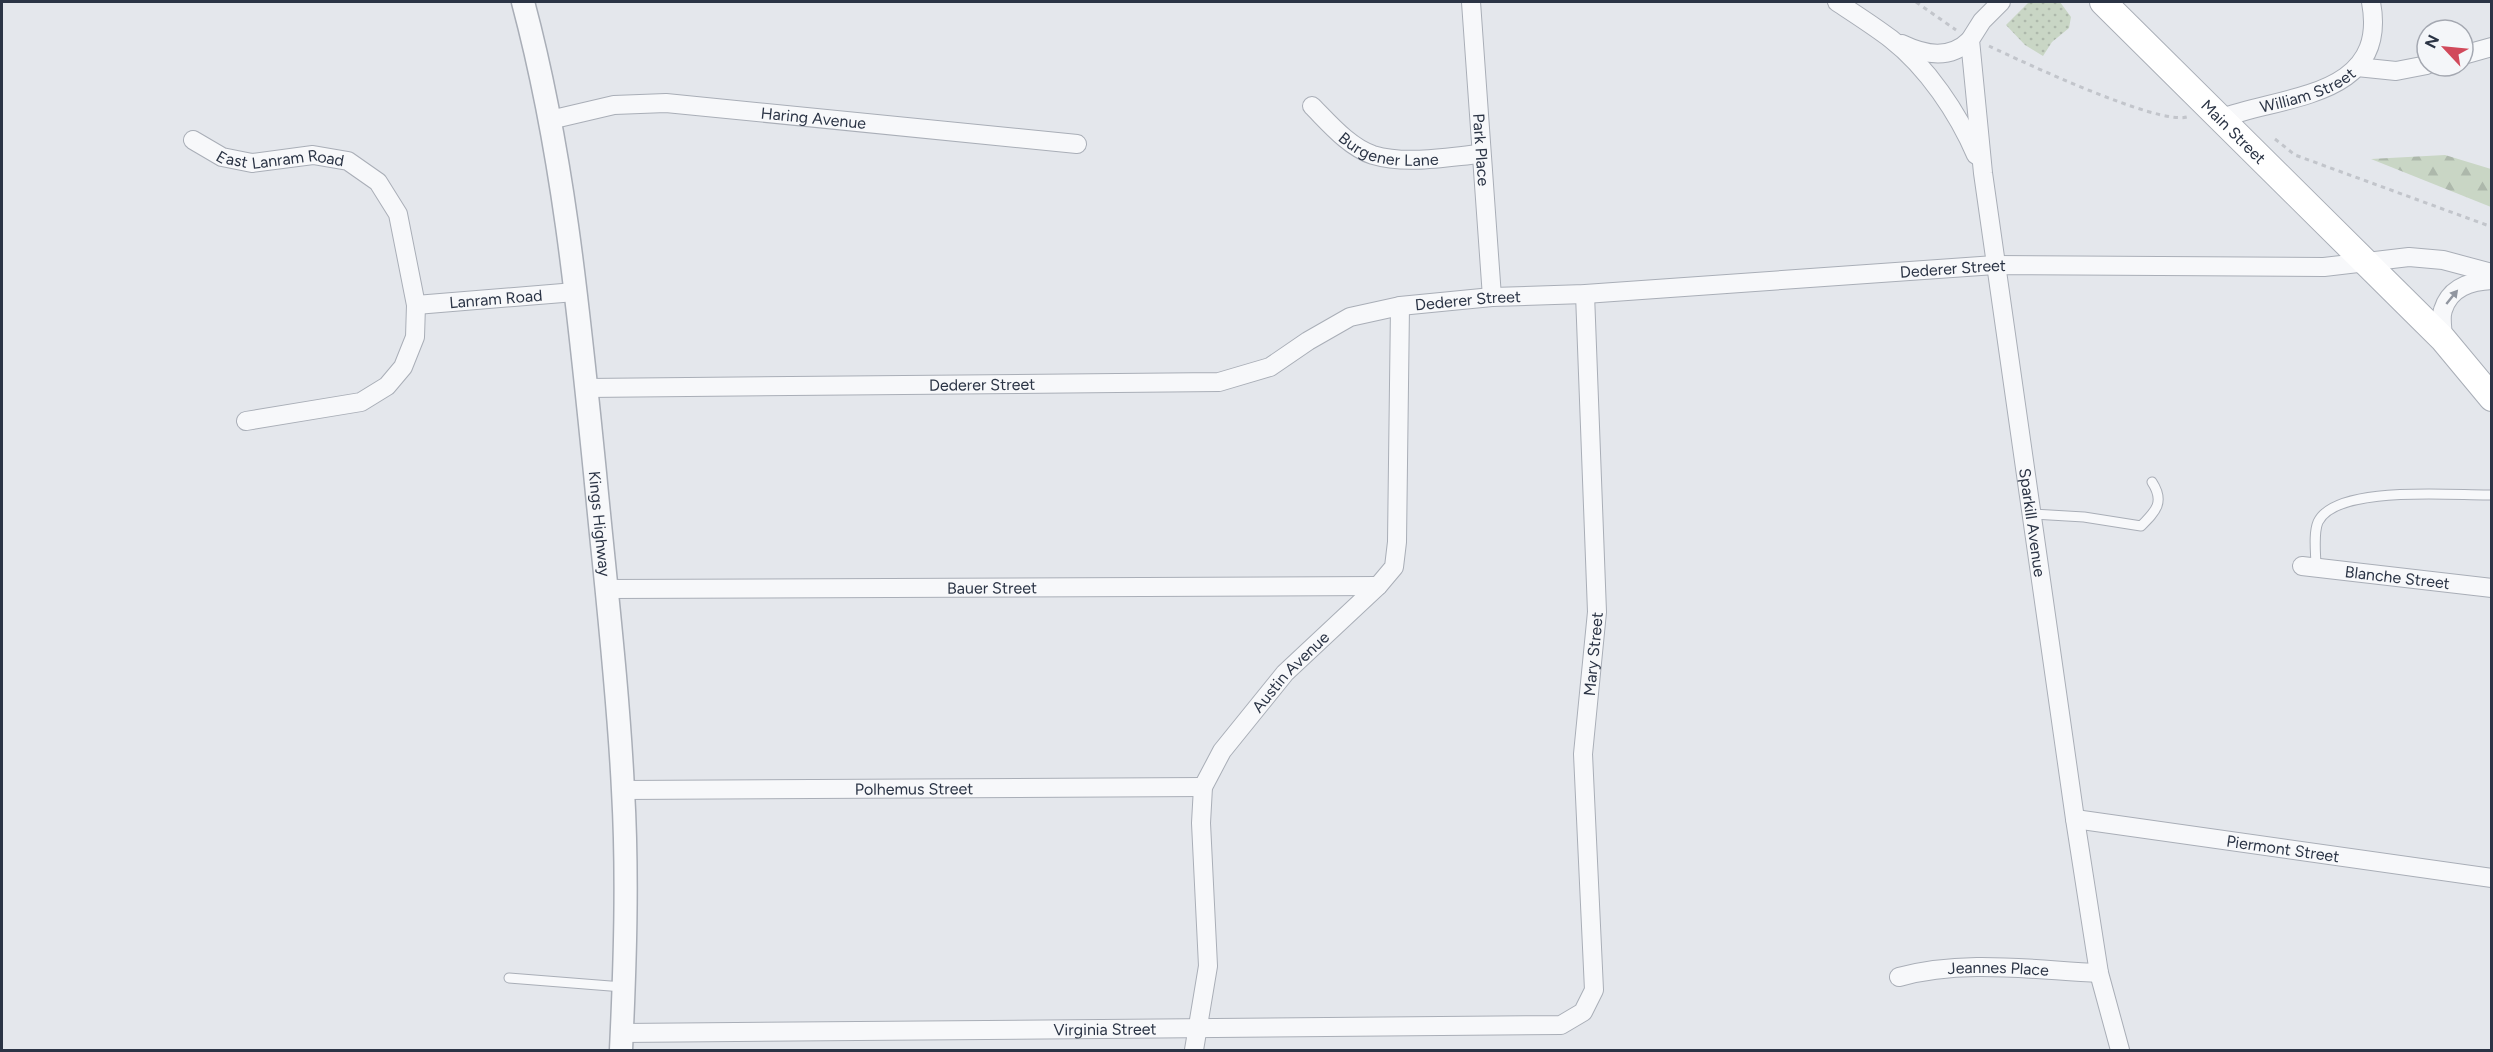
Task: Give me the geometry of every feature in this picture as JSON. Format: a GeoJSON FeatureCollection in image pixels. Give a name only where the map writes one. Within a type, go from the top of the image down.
{"type":"FeatureCollection","features":[{"type":"Feature","properties":{"kind":"main road","name":"Main Street"},"geometry":{"type":"LineString","coordinates":[[2103,2],[2367,261],[2443,339],[2492,398]]}},
{"type":"Feature","properties":{"kind":"street","name":"Kings Highway"},"geometry":{"type":"LineString","coordinates":[[523,2],[550,120],[565,212],[586,388],[606,589],[623,790],[625,873],[621,1042]]}},
{"type":"Feature","properties":{"kind":"street","name":"Park Place"},"geometry":{"type":"LineString","coordinates":[[1471,2],[1480,154],[1492,297]]}},
{"type":"Feature","properties":{"kind":"street"},"geometry":{"type":"LineString","coordinates":[[1837,2],[1892,40],[1919,67],[1950,107],[1967,135],[1983,173]]}},
{"type":"Feature","properties":{"kind":"street"},"geometry":{"type":"LineString","coordinates":[[1892,40],[1935,55],[1960,48],[2001,2]]}},
{"type":"Feature","properties":{"kind":"street","name":"William Street"},"geometry":{"type":"LineString","coordinates":[[2222,118],[2244,110],[2317,93],[2339,82],[2357,67],[2366,54],[2371,41],[2373,25],[2371,2]]}},
{"type":"Feature","properties":{"kind":"street","name":"Sparkill Avenue"},"geometry":{"type":"LineString","coordinates":[[1971,38],[1983,173],[1995,265],[2033,514],[2075,819],[2099,973],[2120,1050]]}},
{"type":"Feature","properties":{"kind":"street"},"geometry":{"type":"LineString","coordinates":[[2475,52],[2492,47]]}},
{"type":"Feature","properties":{"kind":"street"},"geometry":{"type":"LineString","coordinates":[[2357,67],[2396,71],[2415,67]]}},
{"type":"Feature","properties":{"kind":"street","name":"Haring Avenue"},"geometry":{"type":"LineString","coordinates":[[550,120],[614,105],[666,103],[1077,144]]}},
{"type":"Feature","properties":{"kind":"street","name":"Burgener Lane"},"geometry":{"type":"LineString","coordinates":[[1312,106],[1343,136],[1372,155],[1400,159],[1480,154]]}},
{"type":"Feature","properties":{"kind":"street","name":"East Lanram Road"},"geometry":{"type":"LineString","coordinates":[[193,140],[222,157],[252,163],[314,155],[348,161],[378,182],[398,214],[416,305],[415,338],[403,367],[387,386],[361,402],[246,421]]}},
{"type":"Feature","properties":{"kind":"street","name":"Dederer Street"},"geometry":{"type":"LineString","coordinates":[[586,388],[1219,382],[1270,367],[1308,340],[1350,317],[1400,306],[1492,297],[1585,294],[1995,265],[2324,267],[2409,257],[2443,260],[2492,273]]}},
{"type":"Feature","properties":{"kind":"street"},"geometry":{"type":"LineString","coordinates":[[2443,339],[2442,311],[2454,292],[2472,281],[2492,280]]}},
{"type":"Feature","properties":{"kind":"street","name":"Lanram Road"},"geometry":{"type":"LineString","coordinates":[[416,305],[574,292]]}},
{"type":"Feature","properties":{"kind":"street","name":"Mary Street"},"geometry":{"type":"LineString","coordinates":[[1583,1012],[1594,990],[1583,754],[1597,612],[1585,294]]}},
{"type":"Feature","properties":{"kind":"street","name":"Austin Avenue"},"geometry":{"type":"LineString","coordinates":[[1194,1050],[1208,966],[1201,823],[1203,787],[1222,751],[1285,673],[1378,586],[1394,567],[1397,542],[1400,306]]}},
{"type":"Feature","properties":{"kind":"street","name":"Blanche Street"},"geometry":{"type":"LineString","coordinates":[[2309,567],[2492,588]]}},
{"type":"Feature","properties":{"kind":"street","name":"Bauer Street"},"geometry":{"type":"LineString","coordinates":[[606,589],[1378,586]]}},
{"type":"Feature","properties":{"kind":"street","name":"Polhemus Street"},"geometry":{"type":"LineString","coordinates":[[623,790],[1203,787]]}},
{"type":"Feature","properties":{"kind":"street","name":"Piermont Street"},"geometry":{"type":"LineString","coordinates":[[2075,819],[2492,878]]}},
{"type":"Feature","properties":{"kind":"street","name":"Jeannes Place"},"geometry":{"type":"LineString","coordinates":[[1899,977],[1924,969],[1950,966],[2099,973]]}},
{"type":"Feature","properties":{"kind":"street","name":"Virginia Street"},"geometry":{"type":"LineString","coordinates":[[621,1042],[1198,1028],[1562,1025],[1583,1012]]}},
{"type":"Feature","properties":{"kind":"lane"},"geometry":{"type":"LineString","coordinates":[[2033,514],[2084,517],[2140,526],[2158,506],[2159,493],[2152,482]]}},
{"type":"Feature","properties":{"kind":"lane"},"geometry":{"type":"LineString","coordinates":[[2309,567],[2318,522],[2327,510],[2355,500],[2382,495],[2492,495]]}},
{"type":"Feature","properties":{"kind":"lane"},"geometry":{"type":"LineString","coordinates":[[509,978],[623,987]]}},
{"type":"Feature","properties":{"kind":"path"},"geometry":{"type":"LineString","coordinates":[[1916,2],[1971,38],[2083,87],[2155,113],[2180,119],[2189,117]]}},
{"type":"Feature","properties":{"kind":"path"},"geometry":{"type":"LineString","coordinates":[[2295,155],[2492,227]]}},
{"type":"Feature","properties":{"kind":"green space"},"geometry":{"type":"Polygon","coordinates":[[[2029,2],[2060,2],[2071,17],[2069,28],[2052,42],[2043,56],[2025,45],[2006,25],[2029,2]]]}},
{"type":"Feature","properties":{"kind":"green space"},"geometry":{"type":"Polygon","coordinates":[[[2445,155],[2491,169],[2491,207],[2371,159],[2445,155]]]}}]}
